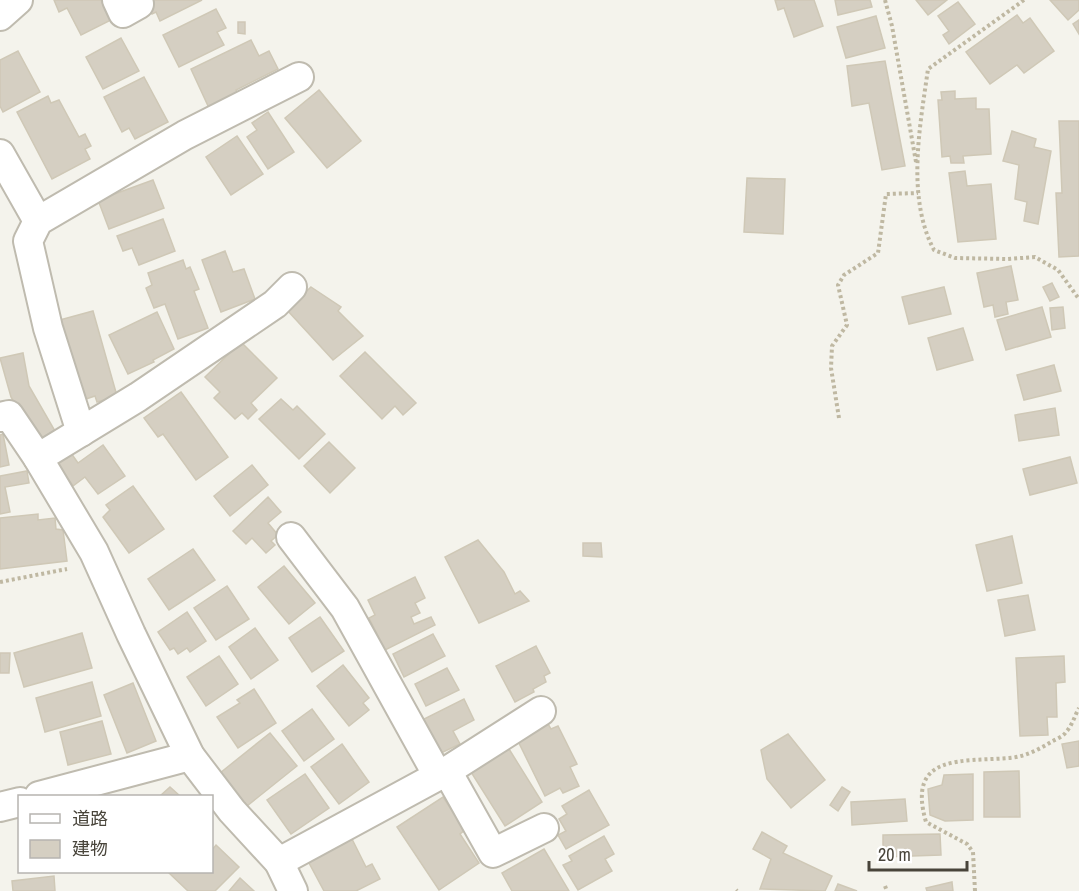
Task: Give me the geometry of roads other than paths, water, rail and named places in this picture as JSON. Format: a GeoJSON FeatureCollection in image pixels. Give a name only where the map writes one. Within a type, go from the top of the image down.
{"type":"FeatureCollection","features":[{"type":"Feature","properties":{"kind":"street"},"geometry":{"type":"LineString","coordinates":[[0,16],[18,0]]}},
{"type":"Feature","properties":{"kind":"street"},"geometry":{"type":"LineString","coordinates":[[81,432],[48,328],[28,241],[38,221],[185,135],[299,77]]}},
{"type":"Feature","properties":{"kind":"street"},"geometry":{"type":"LineString","coordinates":[[0,154],[38,221]]}},
{"type":"Feature","properties":{"kind":"street"},"geometry":{"type":"LineString","coordinates":[[38,458],[138,397],[275,304],[292,287]]}},
{"type":"Feature","properties":{"kind":"street"},"geometry":{"type":"LineString","coordinates":[[0,417],[9,415],[38,458],[98,563],[190,756],[232,811],[279,862],[293,891]]}},
{"type":"Feature","properties":{"kind":"street"},"geometry":{"type":"LineString","coordinates":[[291,537],[345,608],[493,854],[544,828]]}},
{"type":"Feature","properties":{"kind":"street"},"geometry":{"type":"LineString","coordinates":[[279,862],[443,773],[542,711]]}},
{"type":"Feature","properties":{"kind":"street"},"geometry":{"type":"LineString","coordinates":[[43,795],[190,756]]}},
{"type":"Feature","properties":{"kind":"street"},"geometry":{"type":"LineString","coordinates":[[0,807],[18,802]]}}]}
